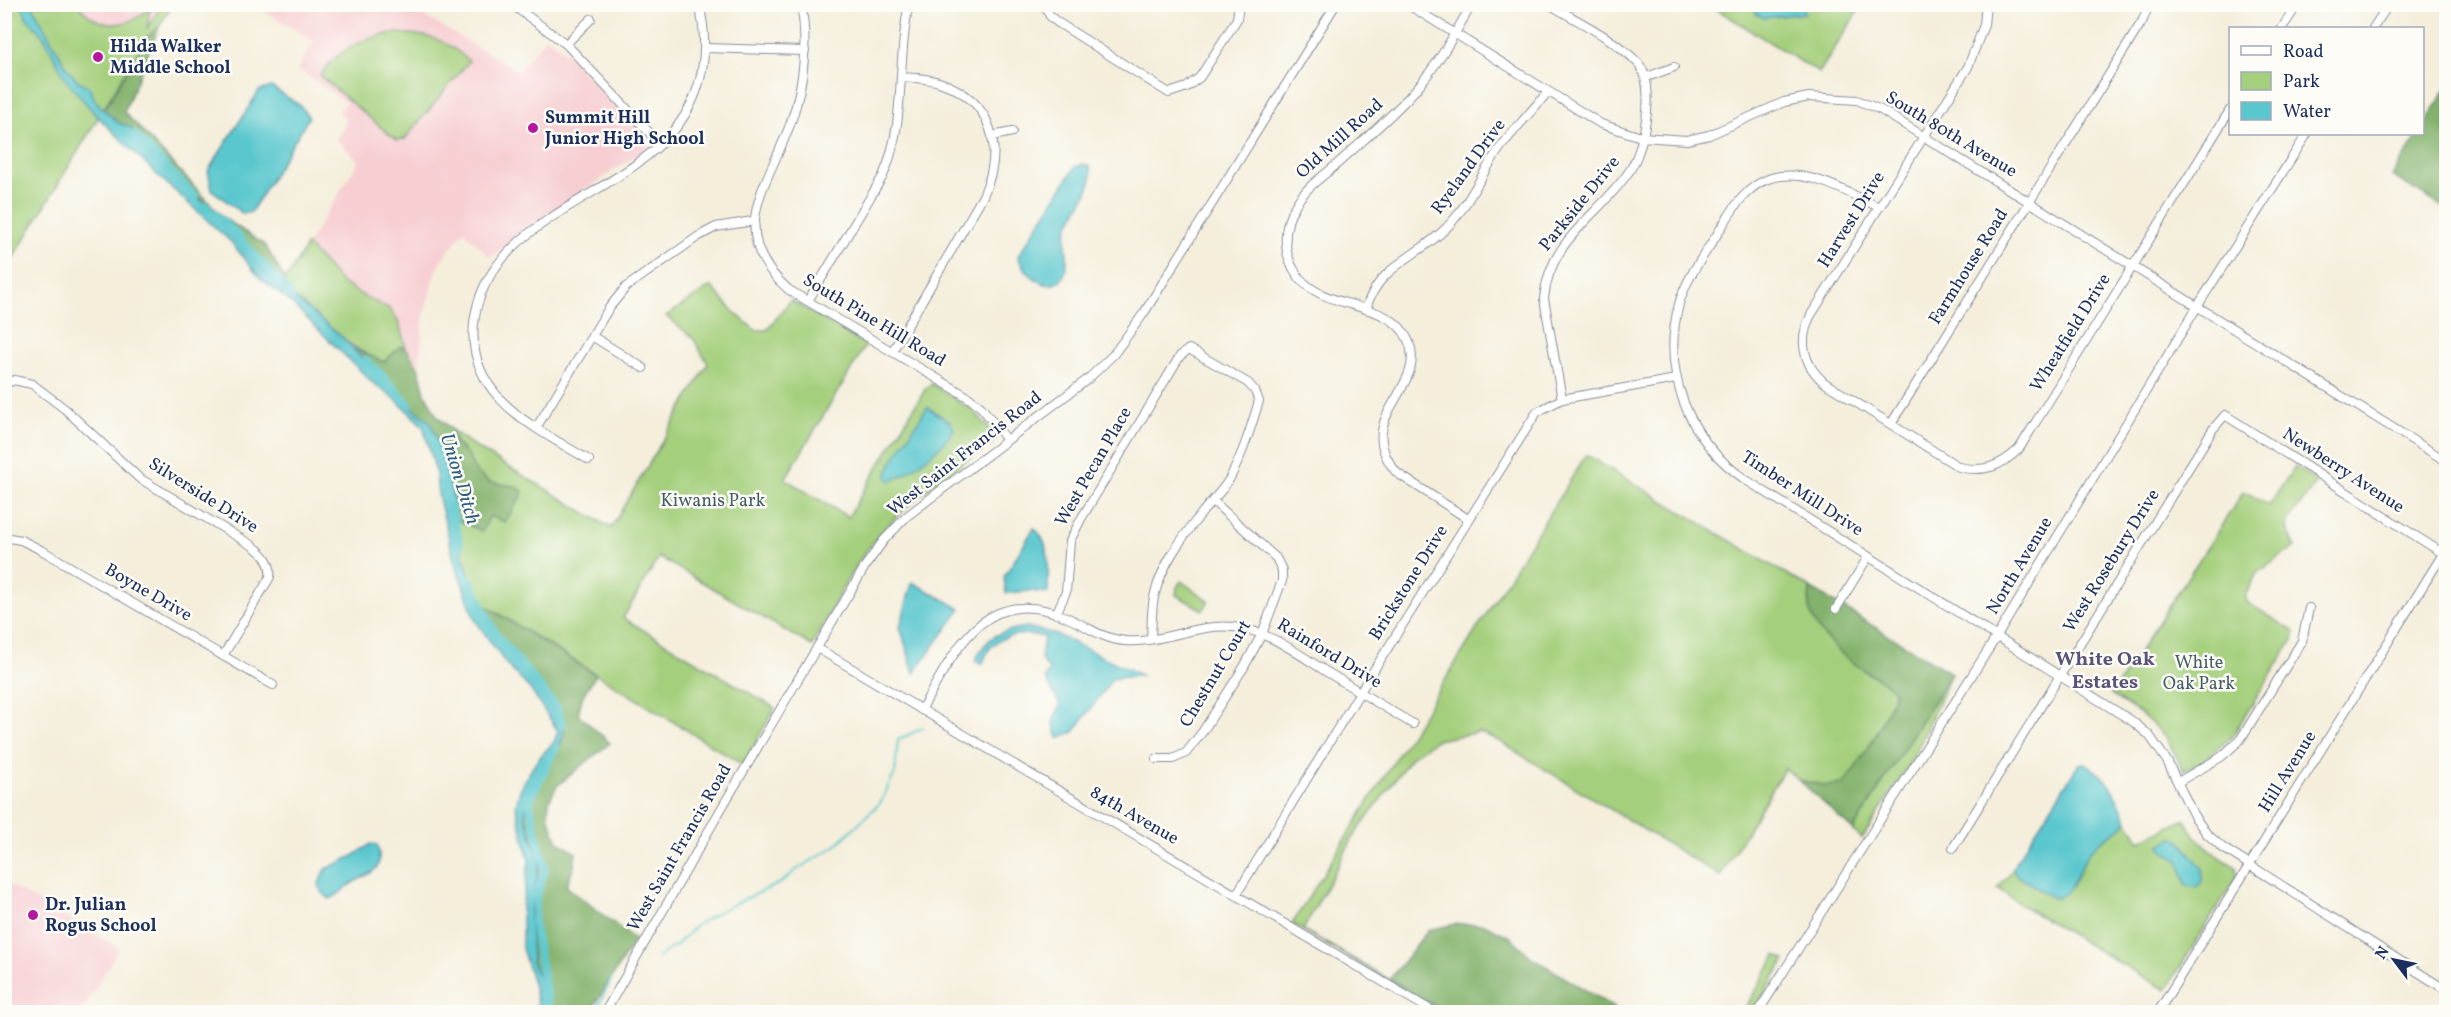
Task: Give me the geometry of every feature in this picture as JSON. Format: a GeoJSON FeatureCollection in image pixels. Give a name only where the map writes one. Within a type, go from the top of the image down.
{"type":"FeatureCollection","features":[{"type":"Feature","properties":{"kind":"street"},"geometry":{"type":"LineString","coordinates":[[511,4],[566,44],[660,144]]}},
{"type":"Feature","properties":{"kind":"street"},"geometry":{"type":"LineString","coordinates":[[589,460],[536,428],[501,402],[481,370],[475,348],[473,330],[481,291],[502,258],[526,236],[648,155],[675,129],[698,87],[704,66],[705,48],[699,4]]}},
{"type":"Feature","properties":{"kind":"street","name":"South Pine Hill Road"},"geometry":{"type":"LineString","coordinates":[[801,4],[805,51],[800,89],[792,120],[757,200],[753,221],[759,248],[766,263],[778,281],[982,408],[1007,440]]}},
{"type":"Feature","properties":{"kind":"street"},"geometry":{"type":"LineString","coordinates":[[808,301],[890,161],[898,126],[904,28],[909,4]]}},
{"type":"Feature","properties":{"kind":"street"},"geometry":{"type":"LineString","coordinates":[[1044,4],[1047,12],[1057,22],[1168,93],[1187,87],[1200,77],[1237,19],[1239,4]]}},
{"type":"Feature","properties":{"kind":"street","name":"West Saint Francis Road"},"geometry":{"type":"LineString","coordinates":[[605,1012],[714,821],[866,565],[884,540],[932,495],[1088,379],[1113,355],[1128,337],[1336,4]]}},
{"type":"Feature","properties":{"kind":"street","name":"South 80th Avenue"},"geometry":{"type":"LineString","coordinates":[[1407,4],[1601,124],[1641,137],[1687,140],[1709,135],[1784,102],[1809,97],[1857,99],[1881,110],[1924,136],[2446,461]]}},
{"type":"Feature","properties":{"kind":"street","name":"Old Mill Road"},"geometry":{"type":"LineString","coordinates":[[1468,519],[1397,473],[1388,463],[1382,448],[1383,424],[1387,411],[1404,386],[1412,357],[1408,339],[1397,324],[1366,309],[1327,298],[1310,289],[1298,276],[1287,258],[1285,239],[1296,203],[1387,119],[1419,86],[1472,4]]}},
{"type":"Feature","properties":{"kind":"street"},"geometry":{"type":"LineString","coordinates":[[1549,4],[1624,51],[1639,63],[1647,77],[1674,67]]}},
{"type":"Feature","properties":{"kind":"street","name":"Harvest Drive"},"geometry":{"type":"LineString","coordinates":[[1892,424],[1829,386],[1816,375],[1806,359],[1803,342],[1806,328],[1811,315],[1968,68],[1984,25],[1986,4]]}},
{"type":"Feature","properties":{"kind":"street","name":"Farmhouse Road"},"geometry":{"type":"LineString","coordinates":[[1892,424],[2143,20],[2149,4]]}},
{"type":"Feature","properties":{"kind":"street"},"geometry":{"type":"LineString","coordinates":[[2283,27],[2298,4]]}},
{"type":"Feature","properties":{"kind":"street"},"geometry":{"type":"LineString","coordinates":[[2374,27],[2389,4]]}},
{"type":"Feature","properties":{"kind":"street"},"geometry":{"type":"LineString","coordinates":[[566,44],[591,19]]}},
{"type":"Feature","properties":{"kind":"street"},"geometry":{"type":"LineString","coordinates":[[705,48],[805,51]]}},
{"type":"Feature","properties":{"kind":"street"},"geometry":{"type":"LineString","coordinates":[[892,352],[983,196],[991,178],[995,158],[993,136],[972,100],[957,90],[938,82],[901,77]]}},
{"type":"Feature","properties":{"kind":"street","name":"Parkside Drive"},"geometry":{"type":"LineString","coordinates":[[1562,399],[1544,299],[1547,275],[1569,239],[1629,172],[1635,162],[1648,98],[1647,77]]}},
{"type":"Feature","properties":{"kind":"street","name":"Ryeland Drive"},"geometry":{"type":"LineString","coordinates":[[1366,309],[1369,297],[1383,275],[1443,232],[1500,149],[1548,92]]}},
{"type":"Feature","properties":{"kind":"street","name":"Wheatfield Drive"},"geometry":{"type":"LineString","coordinates":[[1892,424],[1959,467],[1973,470],[1993,468],[2019,449],[2229,113]]}},
{"type":"Feature","properties":{"kind":"street"},"geometry":{"type":"LineString","coordinates":[[993,136],[1012,132]]}},
{"type":"Feature","properties":{"kind":"street","name":"North Avenue"},"geometry":{"type":"LineString","coordinates":[[1758,1012],[1997,636],[2197,307],[2306,135]]}},
{"type":"Feature","properties":{"kind":"street","name":"Timber Mill Drive"},"geometry":{"type":"LineString","coordinates":[[1879,207],[1818,180],[1795,176],[1771,178],[1739,201],[1691,276],[1680,304],[1675,330],[1676,379],[1691,421],[1704,441],[1728,466],[2132,721],[2149,735],[2178,782],[2194,816],[2208,834],[2248,866],[2446,990]]}},
{"type":"Feature","properties":{"kind":"street"},"geometry":{"type":"LineString","coordinates":[[536,428],[617,296],[699,236],[716,227],[753,221]]}},
{"type":"Feature","properties":{"kind":"street"},"geometry":{"type":"LineString","coordinates":[[592,336],[643,368]]}},
{"type":"Feature","properties":{"kind":"street","name":"West Pecan Place"},"geometry":{"type":"LineString","coordinates":[[1056,614],[1066,592],[1070,541],[1081,519],[1180,356],[1189,349],[1248,384],[1255,391],[1259,400],[1241,455],[1214,502]]}},
{"type":"Feature","properties":{"kind":"street","name":"Brickstone Drive"},"geometry":{"type":"LineString","coordinates":[[1236,895],[1360,692],[1537,412],[1562,399],[1676,379]]}},
{"type":"Feature","properties":{"kind":"street","name":"Silverside Drive"},"geometry":{"type":"LineString","coordinates":[[4,385],[14,380],[32,384],[65,409],[139,478],[253,546],[265,557],[271,570],[270,577],[223,656]]}},
{"type":"Feature","properties":{"kind":"street","name":"Newberry Avenue"},"geometry":{"type":"LineString","coordinates":[[2225,415],[2445,552]]}},
{"type":"Feature","properties":{"kind":"street","name":"West Rosebury Drive"},"geometry":{"type":"LineString","coordinates":[[1953,848],[2212,429],[2225,415]]}},
{"type":"Feature","properties":{"kind":"street"},"geometry":{"type":"LineString","coordinates":[[1151,639],[1154,595],[1164,566],[1185,534],[1204,510],[1214,502]]}},
{"type":"Feature","properties":{"kind":"street","name":"Chestnut Court"},"geometry":{"type":"LineString","coordinates":[[1156,759],[1173,759],[1186,753],[1203,731],[1262,634],[1282,581],[1282,570],[1275,558],[1214,502]]}},
{"type":"Feature","properties":{"kind":"street","name":"Boyne Drive"},"geometry":{"type":"LineString","coordinates":[[4,537],[21,540],[43,551],[273,685]]}},
{"type":"Feature","properties":{"kind":"street","name":"Hill Avenue"},"geometry":{"type":"LineString","coordinates":[[2158,1012],[2445,552]]}},
{"type":"Feature","properties":{"kind":"street"},"geometry":{"type":"LineString","coordinates":[[1836,609],[1868,556]]}},
{"type":"Feature","properties":{"kind":"street","name":"Rainford Drive"},"geometry":{"type":"LineString","coordinates":[[921,710],[960,644],[973,628],[987,618],[1031,607],[1065,616],[1109,639],[1136,642],[1195,630],[1231,626],[1262,634],[1413,724]]}},
{"type":"Feature","properties":{"kind":"street"},"geometry":{"type":"LineString","coordinates":[[2178,782],[2221,757],[2240,740],[2302,641],[2309,608]]}},
{"type":"Feature","properties":{"kind":"street","name":"84th Avenue"},"geometry":{"type":"LineString","coordinates":[[817,648],[1434,1012]]}},
{"type":"Feature","properties":{"kind":"shaded area","name":"Hilda Walker Middle School"},"geometry":{"type":"Polygon","coordinates":[[[37,5],[162,5],[103,101],[37,5]]]}},
{"type":"Feature","properties":{"kind":"shaded area"},"geometry":{"type":"Polygon","coordinates":[[[254,5],[405,5],[518,71],[546,37],[565,52],[647,137],[649,144],[646,149],[521,233],[490,257],[464,231],[442,259],[433,279],[423,321],[419,369],[406,348],[399,323],[390,309],[342,283],[307,245],[359,161],[336,139],[347,121],[339,112],[345,102],[298,69],[314,41],[254,5]]]}},
{"type":"Feature","properties":{"kind":"shaded area","name":"Dr. Julian Rogus School"},"geometry":{"type":"Polygon","coordinates":[[[4,882],[119,948],[82,1012],[5,1012],[4,882]]]}},
{"type":"Feature","properties":{"kind":"green space"},"geometry":{"type":"Polygon","coordinates":[[[5,5],[78,5],[95,19],[112,24],[131,20],[150,9],[147,28],[162,5],[172,5],[159,27],[145,40],[5,272],[5,5]]]}},
{"type":"Feature","properties":{"kind":"green space"},"geometry":{"type":"Polygon","coordinates":[[[1710,5],[1862,5],[1819,73],[1710,5]]]}},
{"type":"Feature","properties":{"kind":"green space"},"geometry":{"type":"Polygon","coordinates":[[[159,27],[124,112],[225,219],[265,245],[285,279],[281,287],[260,267],[232,231],[196,194],[185,188],[163,164],[151,155],[130,127],[119,123],[104,110],[145,39],[159,27]]]}},
{"type":"Feature","properties":{"kind":"green space"},"geometry":{"type":"Polygon","coordinates":[[[392,33],[434,38],[451,47],[469,61],[405,139],[396,140],[320,76],[334,59],[351,47],[371,38],[392,33]]]}},
{"type":"Feature","properties":{"kind":"green space"},"geometry":{"type":"Polygon","coordinates":[[[2446,89],[2446,209],[2392,176],[2418,135],[2424,135],[2424,125],[2446,89]]]}},
{"type":"Feature","properties":{"kind":"green space"},"geometry":{"type":"Polygon","coordinates":[[[307,245],[342,283],[390,309],[399,323],[406,348],[400,347],[384,362],[370,356],[343,338],[281,287],[307,245]]]}},
{"type":"Feature","properties":{"kind":"green space","name":"Kiwanis Park"},"geometry":{"type":"Polygon","coordinates":[[[711,286],[733,311],[755,330],[767,330],[791,300],[866,345],[785,479],[848,517],[926,388],[932,384],[974,411],[996,436],[993,443],[917,498],[878,536],[851,575],[812,646],[659,557],[623,618],[775,708],[743,765],[478,601],[453,526],[453,518],[482,531],[490,516],[514,486],[493,483],[479,475],[467,454],[456,441],[452,430],[477,448],[611,528],[708,364],[693,338],[666,316],[711,286]]]}},
{"type":"Feature","properties":{"kind":"green space"},"geometry":{"type":"Polygon","coordinates":[[[400,347],[406,348],[419,369],[425,393],[437,416],[452,430],[454,441],[467,454],[475,471],[489,482],[514,486],[522,490],[522,495],[505,522],[490,516],[482,531],[453,518],[454,502],[444,457],[430,422],[395,393],[353,348],[384,362],[400,347]]]}},
{"type":"Feature","properties":{"kind":"green space"},"geometry":{"type":"Polygon","coordinates":[[[1586,455],[1810,588],[1809,609],[1867,673],[1884,680],[1895,692],[1873,740],[1843,785],[1826,786],[1798,780],[1785,768],[1720,876],[1497,740],[1480,732],[1436,740],[1412,756],[1354,836],[1303,930],[1446,1012],[1440,1012],[1292,924],[1586,455]]]}},
{"type":"Feature","properties":{"kind":"green space","name":"White Oak Park"},"geometry":{"type":"Polygon","coordinates":[[[2295,466],[2317,482],[2288,521],[2287,528],[2295,547],[2257,573],[2245,596],[2248,603],[2295,632],[2293,640],[2231,738],[2200,763],[2183,770],[2166,737],[2141,714],[2111,695],[2244,491],[2269,506],[2295,466]]]}},
{"type":"Feature","properties":{"kind":"green space"},"geometry":{"type":"Polygon","coordinates":[[[1181,581],[1209,601],[1203,610],[1176,595],[1181,581]]]}},
{"type":"Feature","properties":{"kind":"green space"},"geometry":{"type":"Polygon","coordinates":[[[1810,588],[1951,673],[1853,830],[1799,780],[1826,786],[1843,784],[1873,740],[1895,692],[1883,681],[1852,662],[1826,639],[1810,612],[1810,588]]]}},
{"type":"Feature","properties":{"kind":"green space"},"geometry":{"type":"Polygon","coordinates":[[[478,601],[596,675],[583,695],[578,714],[610,743],[557,786],[549,801],[548,816],[558,841],[576,853],[574,867],[566,886],[635,940],[590,1012],[549,1012],[544,988],[532,961],[530,911],[540,862],[525,816],[534,787],[561,743],[556,712],[497,637],[488,624],[478,601]]]}},
{"type":"Feature","properties":{"kind":"green space"},"geometry":{"type":"Polygon","coordinates":[[[1951,673],[1915,755],[1862,839],[1853,830],[1951,673]]]}},
{"type":"Feature","properties":{"kind":"green space"},"geometry":{"type":"Polygon","coordinates":[[[2185,819],[2206,847],[2236,867],[2237,876],[2166,990],[2021,905],[1998,888],[2013,869],[2017,876],[2054,897],[2061,896],[2074,881],[2092,848],[2120,829],[2127,820],[2140,841],[2185,819]]]}},
{"type":"Feature","properties":{"kind":"green space"},"geometry":{"type":"Polygon","coordinates":[[[1455,924],[1484,924],[1511,937],[1531,957],[1618,1012],[1446,1012],[1390,979],[1428,930],[1455,924]]]}},
{"type":"Feature","properties":{"kind":"green space"},"geometry":{"type":"Polygon","coordinates":[[[1776,955],[1785,960],[1753,1012],[1743,1012],[1776,955]]]}},
{"type":"Feature","properties":{"kind":"water"},"geometry":{"type":"Polygon","coordinates":[[[22,5],[32,5],[68,70],[77,80],[89,87],[95,100],[105,111],[119,123],[130,127],[151,155],[211,209],[270,278],[342,337],[395,393],[430,422],[444,457],[454,502],[453,526],[482,612],[515,662],[556,712],[564,727],[563,738],[534,787],[525,816],[540,862],[530,911],[532,961],[544,988],[549,1012],[539,1012],[522,949],[522,907],[529,861],[516,806],[520,790],[528,775],[538,759],[554,742],[558,731],[530,689],[506,664],[475,620],[454,560],[438,494],[435,469],[423,426],[395,399],[374,384],[289,301],[260,278],[231,242],[94,113],[66,80],[44,37],[26,17],[22,5]]]}},
{"type":"Feature","properties":{"kind":"water"},"geometry":{"type":"Polygon","coordinates":[[[1754,5],[1803,5],[1805,13],[1764,18],[1756,14],[1754,5]]]}},
{"type":"Feature","properties":{"kind":"water"},"geometry":{"type":"Polygon","coordinates":[[[271,87],[301,106],[309,117],[251,212],[243,214],[212,190],[208,171],[259,91],[271,87]]]}},
{"type":"Feature","properties":{"kind":"water"},"geometry":{"type":"Polygon","coordinates":[[[1084,164],[1090,167],[1090,183],[1066,233],[1066,271],[1057,282],[1044,283],[1025,269],[1018,256],[1075,167],[1084,164]]]}},
{"type":"Feature","properties":{"kind":"water"},"geometry":{"type":"Polygon","coordinates":[[[927,407],[950,422],[954,429],[926,459],[891,481],[887,474],[891,464],[927,407]]]}},
{"type":"Feature","properties":{"kind":"water"},"geometry":{"type":"Polygon","coordinates":[[[1034,528],[1044,541],[1046,549],[1048,593],[1030,591],[1006,593],[1004,577],[1034,528]]]}},
{"type":"Feature","properties":{"kind":"water"},"geometry":{"type":"Polygon","coordinates":[[[912,582],[961,609],[914,673],[900,627],[912,582]]]}},
{"type":"Feature","properties":{"kind":"water"},"geometry":{"type":"Polygon","coordinates":[[[1027,627],[1055,634],[1141,675],[1112,679],[1074,732],[1058,738],[1053,722],[1060,705],[1045,678],[1049,670],[1041,659],[1044,637],[1031,634],[1009,636],[991,647],[982,665],[975,661],[984,645],[995,636],[1009,630],[1027,627]]]}},
{"type":"Feature","properties":{"kind":"water"},"geometry":{"type":"Polygon","coordinates":[[[2085,763],[2106,781],[2116,795],[2127,820],[2120,829],[2092,848],[2066,893],[2054,898],[2017,876],[2013,869],[2079,764],[2085,763]]]}},
{"type":"Feature","properties":{"kind":"water"},"geometry":{"type":"Polygon","coordinates":[[[2173,837],[2180,841],[2203,869],[2202,881],[2196,888],[2186,885],[2179,861],[2164,851],[2161,845],[2173,837]]]}},
{"type":"Feature","properties":{"kind":"water"},"geometry":{"type":"Polygon","coordinates":[[[371,844],[377,845],[379,862],[377,867],[373,872],[329,899],[320,890],[319,883],[326,869],[371,844]]]}},
{"type":"Feature","properties":{"kind":"waterway","name":"Union Ditch"},"geometry":{"type":"LineString","coordinates":[[134,134],[195,196]]}},
{"type":"Feature","properties":{"kind":"waterway","name":"Union Ditch"},"geometry":{"type":"LineString","coordinates":[[206,206],[236,234],[292,297]]}},
{"type":"Feature","properties":{"kind":"waterway","name":"Union Ditch"},"geometry":{"type":"LineString","coordinates":[[365,360],[409,405]]}},
{"type":"Feature","properties":{"kind":"waterway","name":"Union Ditch"},"geometry":{"type":"LineString","coordinates":[[451,505],[460,546]]}},
{"type":"Feature","properties":{"kind":"waterway","name":"Union Ditch"},"geometry":{"type":"LineString","coordinates":[[470,580],[495,633],[557,708],[562,725]]}},
{"type":"Feature","properties":{"kind":"waterway"},"geometry":{"type":"LineString","coordinates":[[657,958],[676,946],[696,925],[782,882],[796,870],[834,847],[880,803],[895,773],[898,740],[924,727]]}},
{"type":"Feature","properties":{"kind":"waterway","name":"Union Ditch"},"geometry":{"type":"LineString","coordinates":[[549,1012],[534,924],[536,896],[545,869],[529,802],[556,747]]}},
{"type":"Feature","properties":{"kind":"waterway"},"geometry":{"type":"LineString","coordinates":[[595,1012],[612,978]]}},
{"type":"Feature","properties":{"kind":"place","name":"Hilda Walker Middle School"},"geometry":{"type":"Point","coordinates":[98,57]}},
{"type":"Feature","properties":{"kind":"place","name":"Summit Hill Junior High School"},"geometry":{"type":"Point","coordinates":[533,128]}},
{"type":"Feature","properties":{"kind":"place","name":"Dr. Julian Rogus School"},"geometry":{"type":"Point","coordinates":[33,915]}},
{"type":"Feature","properties":{"kind":"district","name":"White Oak Estates"},"geometry":{"type":"Point","coordinates":[2105,672]}}]}
